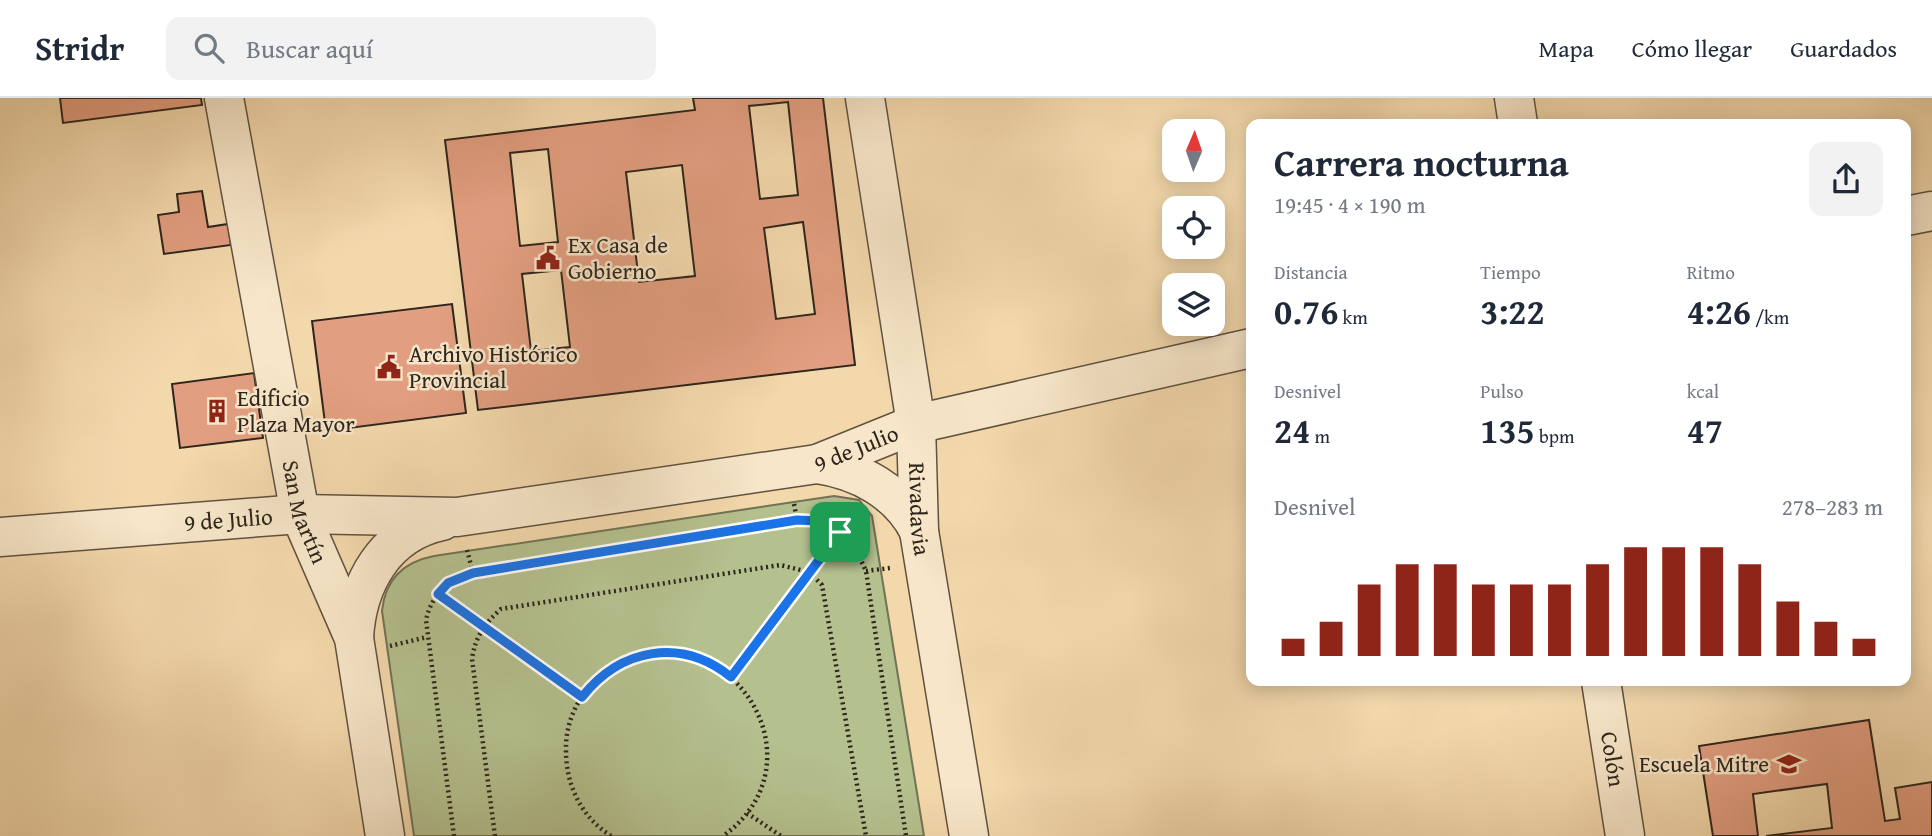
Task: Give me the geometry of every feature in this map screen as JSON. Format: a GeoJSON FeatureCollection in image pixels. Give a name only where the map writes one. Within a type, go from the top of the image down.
{"type":"FeatureCollection","features":[{"type":"Feature","properties":{"kind":"street","name":"San Martín"},"geometry":{"type":"LineString","coordinates":[[224,98],[300,514],[354,638],[384,836]]}},
{"type":"Feature","properties":{"kind":"street","name":"Rivadavia"},"geometry":{"type":"LineString","coordinates":[[865,98],[916,424],[919,531],[969,836]]}},
{"type":"Feature","properties":{"kind":"street"},"geometry":{"type":"LineString","coordinates":[[1514,98],[1517,119]]}},
{"type":"Feature","properties":{"kind":"street"},"geometry":{"type":"LineString","coordinates":[[1911,215],[1932,211]]}},
{"type":"Feature","properties":{"kind":"street","name":"9 de Julio"},"geometry":{"type":"LineString","coordinates":[[354,638],[360,597],[373,569],[387,551],[420,527],[457,517],[817,464],[916,424],[1246,349]]}},
{"type":"Feature","properties":{"kind":"street"},"geometry":{"type":"LineString","coordinates":[[817,464],[848,471],[878,486],[907,510],[919,531]]}},
{"type":"Feature","properties":{"kind":"street","name":"9 de Julio"},"geometry":{"type":"LineString","coordinates":[[0,537],[300,514],[457,517]]}},
{"type":"Feature","properties":{"kind":"street","name":"Colón"},"geometry":{"type":"LineString","coordinates":[[1602,686],[1625,836]]}},
{"type":"Feature","properties":{"kind":"path"},"geometry":{"type":"LineString","coordinates":[[454,836],[427,638],[429,607],[448,583],[473,573],[797,520],[819,521],[840,532],[855,545],[866,571],[906,836]]}},
{"type":"Feature","properties":{"kind":"path"},"geometry":{"type":"LineString","coordinates":[[731,677],[840,532]]}},
{"type":"Feature","properties":{"kind":"path"},"geometry":{"type":"LineString","coordinates":[[495,836],[472,659],[474,645],[484,627],[501,610],[780,565],[809,572],[822,584],[866,836]]}},
{"type":"Feature","properties":{"kind":"path"},"geometry":{"type":"LineString","coordinates":[[438,594],[582,697]]}},
{"type":"Feature","properties":{"kind":"path"},"geometry":{"type":"LineString","coordinates":[[611,836],[603,831],[576,800],[565,767],[566,735],[582,697],[596,680],[623,661],[650,653],[686,654],[716,664],[741,685],[759,711],[768,744],[764,779],[747,813],[723,836]]}},
{"type":"Feature","properties":{"kind":"path"},"geometry":{"type":"LineString","coordinates":[[747,813],[780,836]]}},
{"type":"Feature","properties":{"kind":"path"},"geometry":{"type":"LineString","coordinates":[[599,836],[603,831]]}},
{"type":"Feature","properties":{"kind":"green space"},"geometry":{"type":"Polygon","coordinates":[[[834,496],[859,500],[872,516],[924,836],[414,836],[382,611],[387,590],[405,568],[434,556],[834,496]]]}},
{"type":"Feature","properties":{"kind":"building"},"geometry":{"type":"Polygon","coordinates":[[[60,98],[201,98],[202,105],[63,123],[60,98]]]}},
{"type":"Feature","properties":{"kind":"building","name":"Ex Casa de Gobierno"},"geometry":{"type":"Polygon","coordinates":[[[693,98],[823,98],[855,365],[478,410],[445,140],[695,110],[693,98]],[[788,102],[749,106],[760,199],[798,195],[788,102]],[[548,149],[510,153],[520,246],[558,242],[548,149]],[[682,165],[626,172],[639,282],[695,276],[682,165]],[[803,222],[764,228],[776,319],[815,314],[803,222]],[[561,270],[522,274],[531,351],[570,347],[561,270]]]}},
{"type":"Feature","properties":{"kind":"building"},"geometry":{"type":"Polygon","coordinates":[[[202,191],[208,227],[228,224],[231,245],[164,254],[158,215],[179,212],[177,194],[202,191]]]}},
{"type":"Feature","properties":{"kind":"building","name":"Archivo Histórico Provincial"},"geometry":{"type":"Polygon","coordinates":[[[452,304],[466,413],[326,431],[312,321],[452,304]]]}},
{"type":"Feature","properties":{"kind":"building","name":"Edificio Plaza Mayor"},"geometry":{"type":"Polygon","coordinates":[[[254,373],[263,438],[180,448],[172,384],[254,373]]]}},
{"type":"Feature","properties":{"kind":"building","name":"Escuela Mitre"},"geometry":{"type":"Polygon","coordinates":[[[1869,720],[1885,821],[1900,819],[1895,788],[1932,782],[1932,836],[1766,836],[1832,828],[1827,784],[1753,794],[1758,836],[1713,836],[1699,746],[1869,720]]]}},
{"type":"Feature","properties":{"kind":"place","name":"Ex Casa de Gobierno"},"geometry":{"type":"Point","coordinates":[548,258]}},
{"type":"Feature","properties":{"kind":"place","name":"Archivo Histórico Provincial"},"geometry":{"type":"Point","coordinates":[389,367]}},
{"type":"Feature","properties":{"kind":"place","name":"Edificio Plaza Mayor"},"geometry":{"type":"Point","coordinates":[217,411]}},
{"type":"Feature","properties":{"kind":"place","name":"Escuela Mitre"},"geometry":{"type":"Point","coordinates":[1789,764]}},
{"type":"Feature","properties":{"kind":"route"},"geometry":{"type":"LineString","coordinates":[[797,520],[819,521],[840,532],[731,677],[716,664],[686,654],[650,653],[623,661],[596,680],[582,697],[438,594],[448,583],[473,573],[797,520]]}}]}
